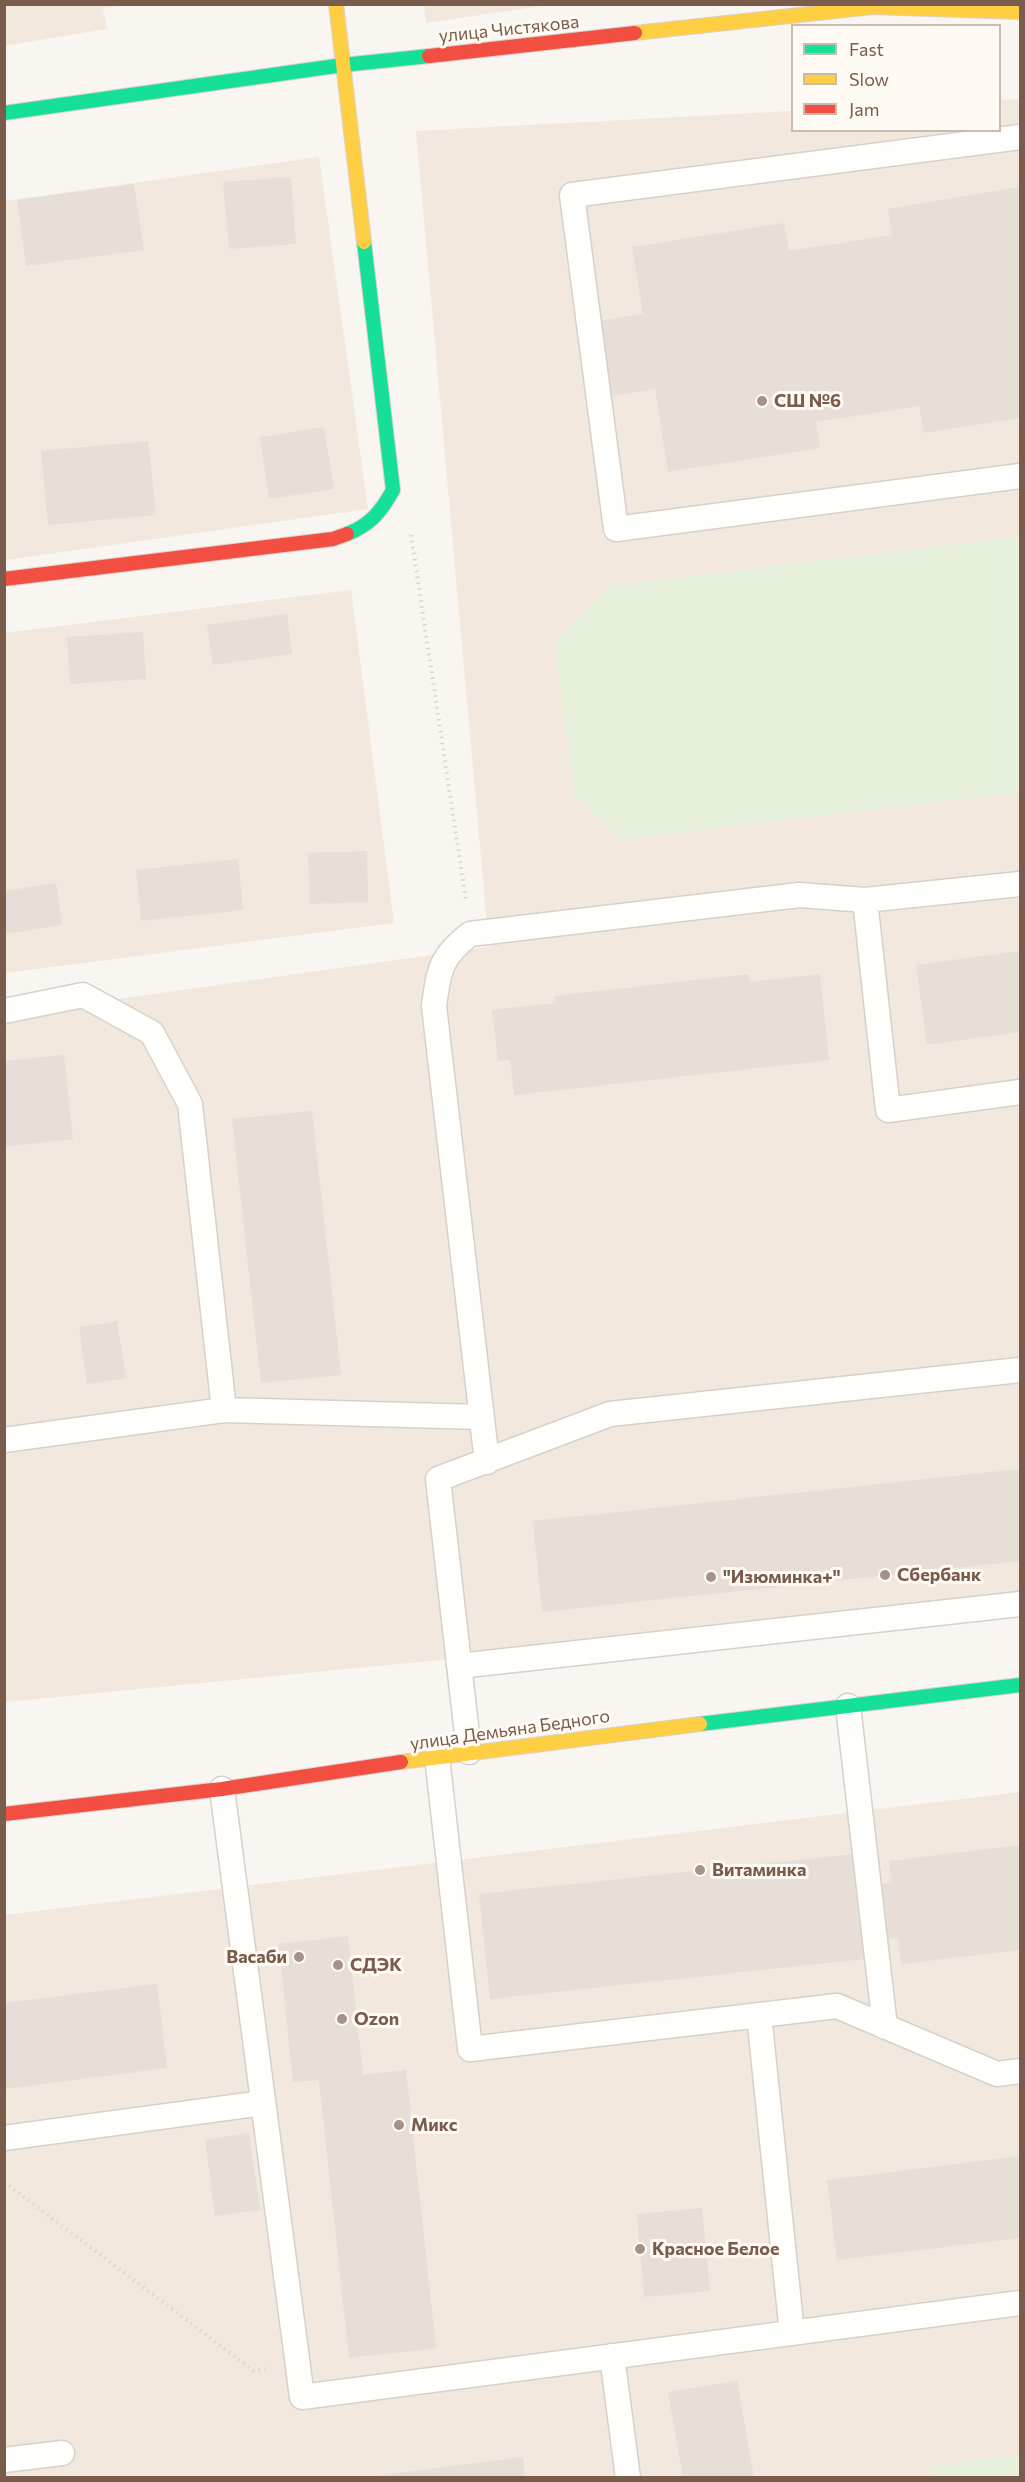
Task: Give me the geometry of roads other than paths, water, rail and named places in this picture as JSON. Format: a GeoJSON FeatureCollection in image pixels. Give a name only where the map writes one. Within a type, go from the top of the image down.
{"type":"FeatureCollection","features":[{"type":"Feature","properties":{"kind":"street"},"geometry":{"type":"LineString","coordinates":[[4,579],[333,539],[361,529],[381,515],[393,490],[336,4]]}},
{"type":"Feature","properties":{"kind":"street","name":"улица Чистякова"},"geometry":{"type":"LineString","coordinates":[[4,113],[343,65],[872,6],[1020,12]]}},
{"type":"Feature","properties":{"kind":"street","name":"улица Демьяна Бедного"},"geometry":{"type":"LineString","coordinates":[[4,1814],[222,1789],[469,1752],[1020,1685]]}},
{"type":"Feature","properties":{"kind":"lane"},"geometry":{"type":"LineString","coordinates":[[1020,137],[572,195],[616,529],[1020,476]]}},
{"type":"Feature","properties":{"kind":"lane"},"geometry":{"type":"LineString","coordinates":[[487,1462],[434,1006],[439,970],[455,946],[471,934],[800,895],[865,900],[1020,884]]}},
{"type":"Feature","properties":{"kind":"lane"},"geometry":{"type":"LineString","coordinates":[[865,900],[888,1110],[1020,1092]]}},
{"type":"Feature","properties":{"kind":"lane"},"geometry":{"type":"LineString","coordinates":[[4,1011],[83,995],[152,1033],[190,1104],[224,1410]]}},
{"type":"Feature","properties":{"kind":"lane"},"geometry":{"type":"LineString","coordinates":[[469,1752],[438,1479],[610,1414],[1020,1370]]}},
{"type":"Feature","properties":{"kind":"lane"},"geometry":{"type":"LineString","coordinates":[[4,1440],[224,1410],[481,1417]]}},
{"type":"Feature","properties":{"kind":"lane"},"geometry":{"type":"LineString","coordinates":[[459,1666],[1020,1604]]}},
{"type":"Feature","properties":{"kind":"lane"},"geometry":{"type":"LineString","coordinates":[[848,1706],[885,2026]]}},
{"type":"Feature","properties":{"kind":"lane"},"geometry":{"type":"LineString","coordinates":[[437,1757],[470,2049],[837,2006],[997,2074],[1020,2071]]}},
{"type":"Feature","properties":{"kind":"lane"},"geometry":{"type":"LineString","coordinates":[[222,1789],[302,2397],[1020,2303]]}},
{"type":"Feature","properties":{"kind":"lane"},"geometry":{"type":"LineString","coordinates":[[759,2015],[792,2333]]}},
{"type":"Feature","properties":{"kind":"lane"},"geometry":{"type":"LineString","coordinates":[[4,2138],[263,2103]]}},
{"type":"Feature","properties":{"kind":"lane"},"geometry":{"type":"LineString","coordinates":[[612,2356],[628,2478]]}},
{"type":"Feature","properties":{"kind":"lane"},"geometry":{"type":"LineString","coordinates":[[4,2460],[62,2453]]}},
{"type":"Feature","properties":{"kind":"place","name":"СШ №6"},"geometry":{"type":"Point","coordinates":[762,401]}},
{"type":"Feature","properties":{"kind":"place","name":"Сбербанк"},"geometry":{"type":"Point","coordinates":[885,1575]}},
{"type":"Feature","properties":{"kind":"place","name":"\"Изюминка+\""},"geometry":{"type":"Point","coordinates":[711,1577]}},
{"type":"Feature","properties":{"kind":"place","name":"Витаминка"},"geometry":{"type":"Point","coordinates":[700,1870]}},
{"type":"Feature","properties":{"kind":"place","name":"Васаби"},"geometry":{"type":"Point","coordinates":[299,1957]}},
{"type":"Feature","properties":{"kind":"place","name":"СДЭК"},"geometry":{"type":"Point","coordinates":[338,1965]}},
{"type":"Feature","properties":{"kind":"place","name":"Ozon"},"geometry":{"type":"Point","coordinates":[342,2019]}},
{"type":"Feature","properties":{"kind":"place","name":"Микс"},"geometry":{"type":"Point","coordinates":[399,2125]}},
{"type":"Feature","properties":{"kind":"place","name":"Красное Белое"},"geometry":{"type":"Point","coordinates":[640,2249]}}]}
